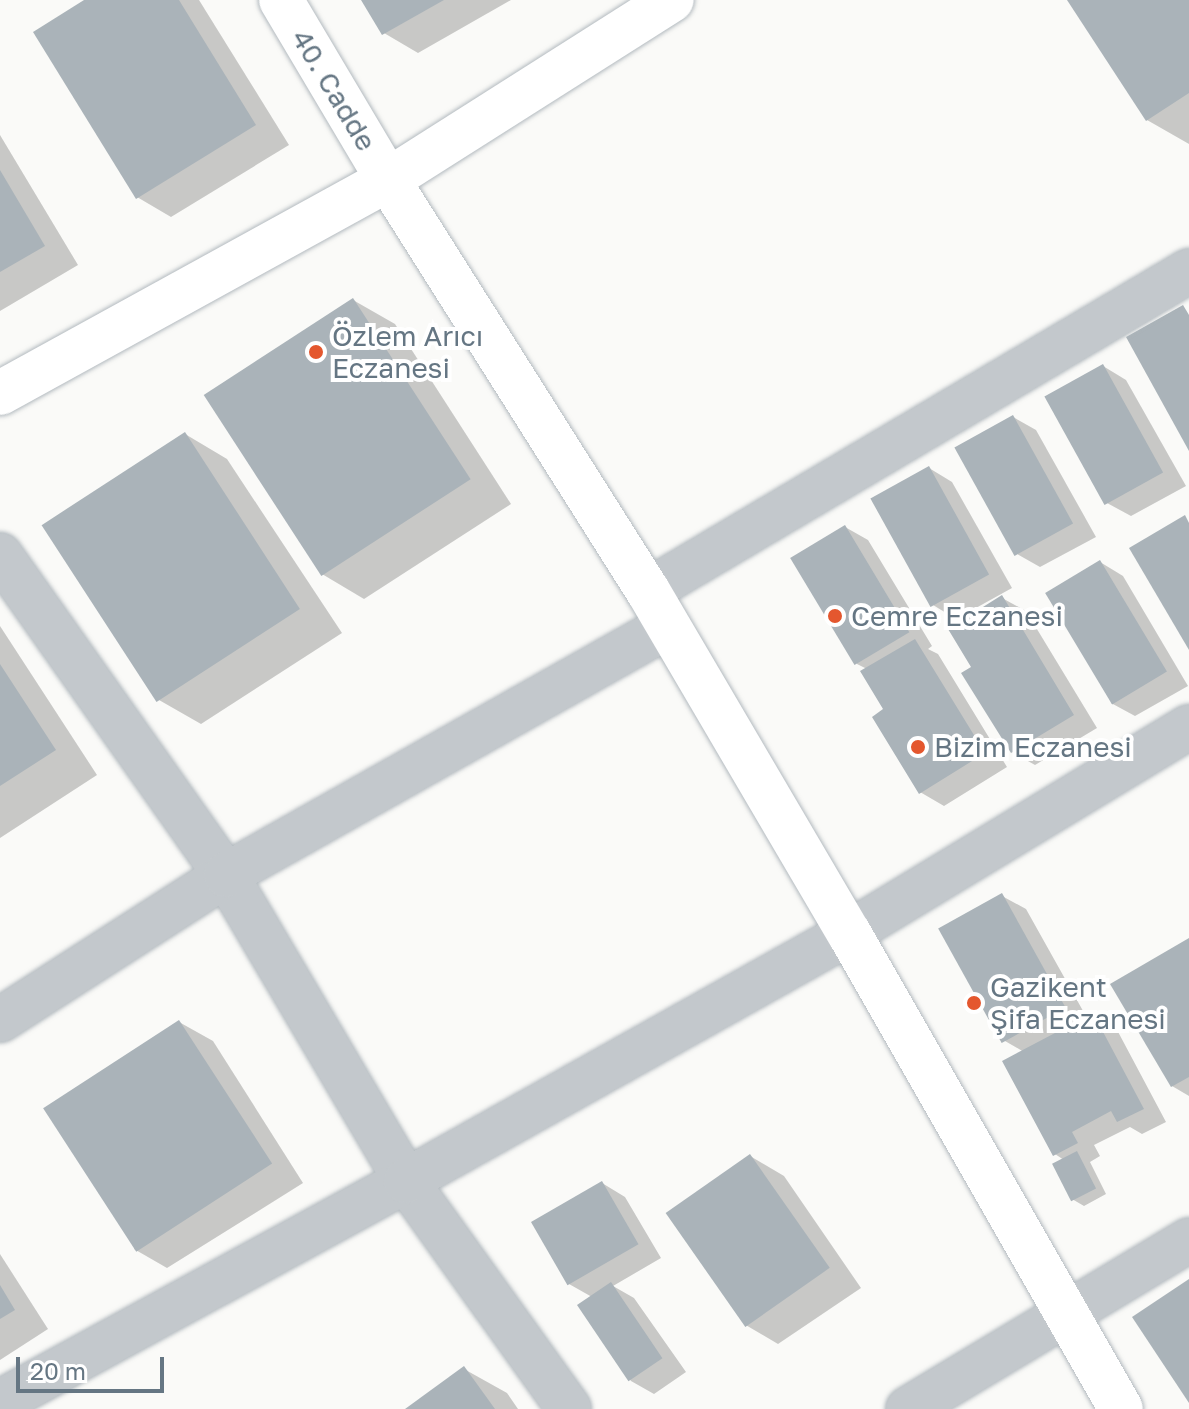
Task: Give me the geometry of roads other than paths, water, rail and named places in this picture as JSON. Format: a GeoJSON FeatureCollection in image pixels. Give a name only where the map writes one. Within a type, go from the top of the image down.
{"type":"FeatureCollection","features":[{"type":"Feature","properties":{"kind":"street","name":"40. Cadde"},"geometry":{"type":"LineString","coordinates":[[281,0],[388,180],[658,608],[849,933],[1121,1409]]}},
{"type":"Feature","properties":{"kind":"street"},"geometry":{"type":"LineString","coordinates":[[0,393],[388,180],[672,0]]}},
{"type":"Feature","properties":{"kind":"street"},"geometry":{"type":"LineString","coordinates":[[0,1020],[1189,271]]}},
{"type":"Feature","properties":{"kind":"street"},"geometry":{"type":"LineString","coordinates":[[0,555],[226,875],[406,1181],[569,1409]]}},
{"type":"Feature","properties":{"kind":"street"},"geometry":{"type":"LineString","coordinates":[[26,1399],[406,1181],[849,933],[1189,727]]}},
{"type":"Feature","properties":{"kind":"street"},"geometry":{"type":"LineString","coordinates":[[908,1409],[1068,1316],[1189,1240]]}},
{"type":"Feature","properties":{"kind":"place","name":"Özlem Arıcı Eczanesi"},"geometry":{"type":"Point","coordinates":[316,352]}},
{"type":"Feature","properties":{"kind":"place","name":"Cemre Eczanesi"},"geometry":{"type":"Point","coordinates":[835,616]}},
{"type":"Feature","properties":{"kind":"place","name":"Bizim Eczanesi"},"geometry":{"type":"Point","coordinates":[918,747]}},
{"type":"Feature","properties":{"kind":"place","name":"Gazikent Şifa Eczanesi"},"geometry":{"type":"Point","coordinates":[974,1003]}}]}
